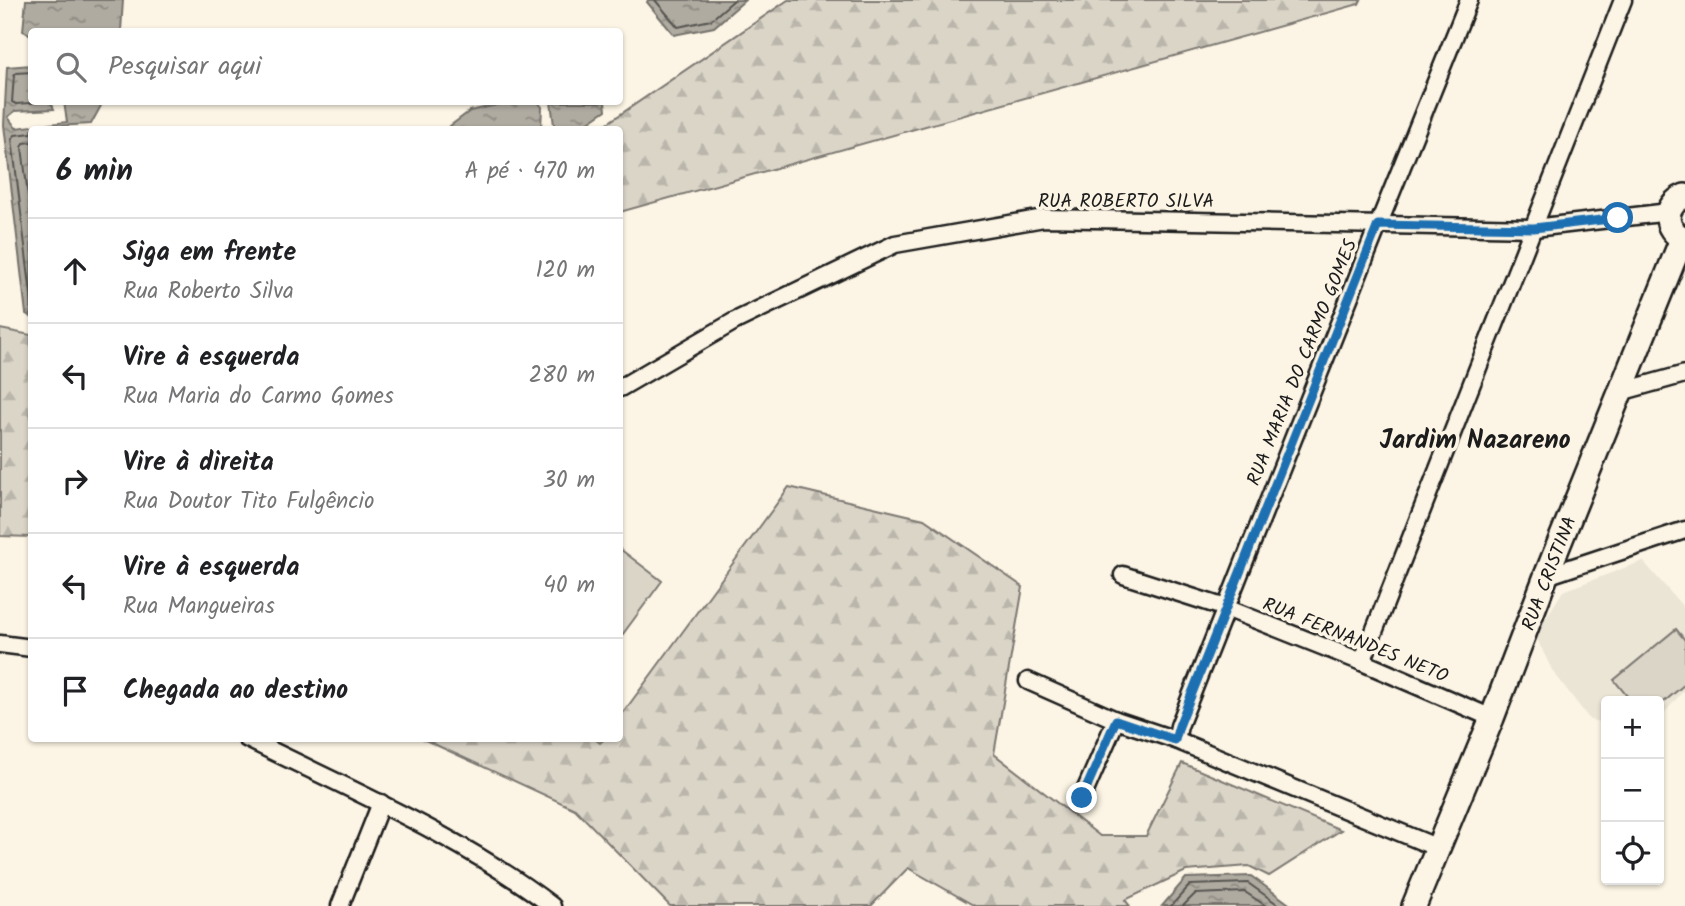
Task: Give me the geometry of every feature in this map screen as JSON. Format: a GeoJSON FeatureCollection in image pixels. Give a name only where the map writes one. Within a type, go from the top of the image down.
{"type":"FeatureCollection","features":[{"type":"Feature","properties":{"kind":"main road"},"geometry":{"type":"LineString","coordinates":[[1684,239],[1675,234],[1668,220],[1672,205],[1685,195]]}},
{"type":"Feature","properties":{"kind":"main road","name":"RUA CRISTINA"},"geometry":{"type":"LineString","coordinates":[[1414,906],[1492,719],[1546,576],[1684,239]]}},
{"type":"Feature","properties":{"kind":"street","name":"RUA MARIA DO CARMO GOMES"},"geometry":{"type":"LineString","coordinates":[[1175,740],[1469,0]]}},
{"type":"Feature","properties":{"kind":"street"},"geometry":{"type":"LineString","coordinates":[[1362,662],[1623,0]]}},
{"type":"Feature","properties":{"kind":"street","name":"RUA ROBERTO SILVA"},"geometry":{"type":"LineString","coordinates":[[623,386],[735,321],[895,244],[1044,218],[1534,228],[1669,212]]}},
{"type":"Feature","properties":{"kind":"street"},"geometry":{"type":"LineString","coordinates":[[1620,392],[1685,374]]}},
{"type":"Feature","properties":{"kind":"street"},"geometry":{"type":"LineString","coordinates":[[1546,576],[1685,530]]}},
{"type":"Feature","properties":{"kind":"street","name":"RUA FERNANDES NETO"},"geometry":{"type":"LineString","coordinates":[[1124,575],[1226,608],[1362,662],[1492,719]]}},
{"type":"Feature","properties":{"kind":"street"},"geometry":{"type":"LineString","coordinates":[[0,644],[28,647]]}},
{"type":"Feature","properties":{"kind":"street"},"geometry":{"type":"LineString","coordinates":[[1028,681],[1116,720],[1175,740],[1438,848]]}},
{"type":"Feature","properties":{"kind":"street"},"geometry":{"type":"LineString","coordinates":[[1082,798],[1116,720]]}},
{"type":"Feature","properties":{"kind":"street"},"geometry":{"type":"LineString","coordinates":[[254,742],[454,841],[552,906]]}},
{"type":"Feature","properties":{"kind":"street"},"geometry":{"type":"LineString","coordinates":[[340,906],[381,803]]}},
{"type":"Feature","properties":{"kind":"shaded area"},"geometry":{"type":"Polygon","coordinates":[[[1643,561],[1685,609],[1685,689],[1664,713],[1664,696],[1601,696],[1601,722],[1590,720],[1552,670],[1535,635],[1563,591],[1643,561]]]}},
{"type":"Feature","properties":{"kind":"green space"},"geometry":{"type":"Polygon","coordinates":[[[788,0],[1361,0],[1359,4],[623,211],[623,126],[603,126],[788,0]]]}},
{"type":"Feature","properties":{"kind":"green space"},"geometry":{"type":"Polygon","coordinates":[[[0,329],[28,334],[28,537],[0,536],[0,329]]]}},
{"type":"Feature","properties":{"kind":"green space"},"geometry":{"type":"Polygon","coordinates":[[[789,487],[924,519],[1023,587],[994,754],[1100,836],[1146,836],[1182,763],[1341,830],[1269,876],[1249,866],[1186,871],[1125,900],[1130,906],[975,906],[908,868],[871,906],[670,906],[575,809],[430,742],[623,742],[623,713],[789,487]]]}},
{"type":"Feature","properties":{"kind":"green space"},"geometry":{"type":"Polygon","coordinates":[[[623,551],[662,581],[623,634],[623,551]]]}},
{"type":"Feature","properties":{"kind":"green space"},"geometry":{"type":"Polygon","coordinates":[[[1676,629],[1685,640],[1685,684],[1664,702],[1664,696],[1627,696],[1614,680],[1676,629]]]}},
{"type":"Feature","properties":{"kind":"water"},"geometry":{"type":"Polygon","coordinates":[[[26,0],[123,0],[121,28],[28,28],[28,34],[23,31],[26,0]]]}},
{"type":"Feature","properties":{"kind":"water"},"geometry":{"type":"Polygon","coordinates":[[[648,0],[745,0],[714,27],[674,35],[648,0]]]}},
{"type":"Feature","properties":{"kind":"water"},"geometry":{"type":"Polygon","coordinates":[[[28,65],[28,105],[52,105],[54,109],[15,111],[8,117],[16,128],[28,127],[28,315],[4,125],[7,67],[28,65]]]}},
{"type":"Feature","properties":{"kind":"water"},"geometry":{"type":"Polygon","coordinates":[[[64,105],[101,105],[91,124],[33,126],[67,122],[64,105]]]}},
{"type":"Feature","properties":{"kind":"water"},"geometry":{"type":"Polygon","coordinates":[[[497,105],[540,105],[541,126],[450,126],[470,111],[497,105]]]}},
{"type":"Feature","properties":{"kind":"water"},"geometry":{"type":"Polygon","coordinates":[[[551,105],[605,105],[606,110],[582,126],[554,125],[551,105]]]}},
{"type":"Feature","properties":{"kind":"water"},"geometry":{"type":"Polygon","coordinates":[[[1251,876],[1292,906],[1162,906],[1186,878],[1251,876]]]}},
{"type":"Feature","properties":{"kind":"district","name":"Jardim Nazareno"},"geometry":{"type":"Point","coordinates":[1475,439]}},
{"type":"Feature","properties":{"kind":"route"},"geometry":{"type":"LineString","coordinates":[[1082,798],[1116,720],[1175,740],[1378,225],[1534,228],[1618,218]]}}]}
